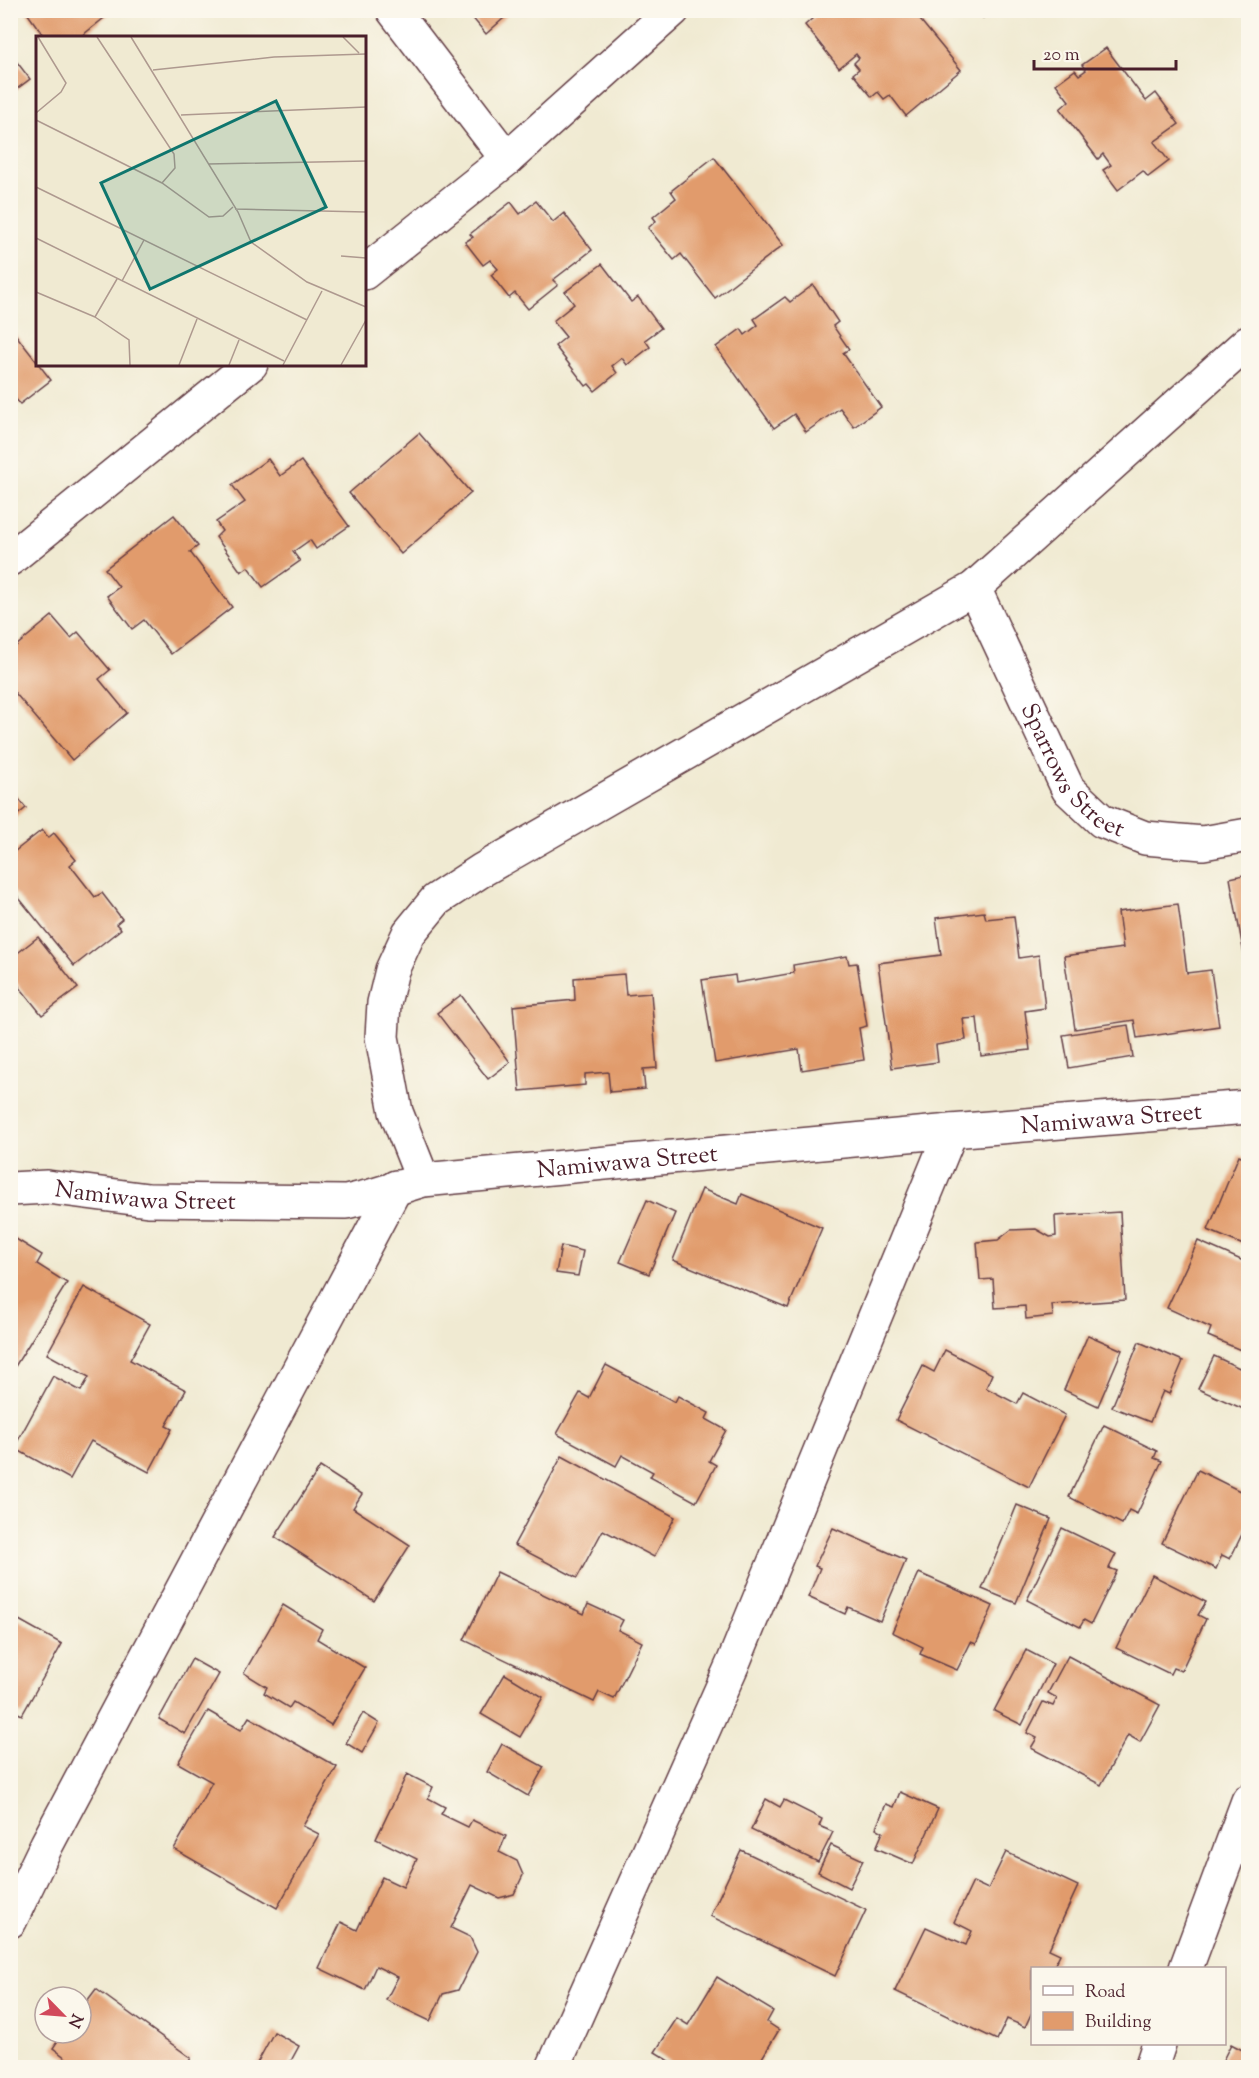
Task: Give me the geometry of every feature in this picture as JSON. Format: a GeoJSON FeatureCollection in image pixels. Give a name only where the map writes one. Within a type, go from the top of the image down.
{"type":"FeatureCollection","features":[{"type":"Feature","properties":{"kind":"street"},"geometry":{"type":"LineString","coordinates":[[393,10],[507,159]]}},
{"type":"Feature","properties":{"kind":"street"},"geometry":{"type":"LineString","coordinates":[[366,271],[507,159],[672,10]]}},
{"type":"Feature","properties":{"kind":"street"},"geometry":{"type":"LineString","coordinates":[[10,1921],[47,1844],[409,1184],[382,1037],[384,1003],[392,970],[409,933],[436,900],[482,870],[974,588],[1248,342]]}},
{"type":"Feature","properties":{"kind":"street"},"geometry":{"type":"LineString","coordinates":[[10,559],[249,366]]}},
{"type":"Feature","properties":{"kind":"street","name":"Sparrows Street"},"geometry":{"type":"LineString","coordinates":[[974,588],[1068,789],[1102,821],[1145,838],[1203,843],[1248,835]]}},
{"type":"Feature","properties":{"kind":"street","name":"Namiwawa Street"},"geometry":{"type":"LineString","coordinates":[[10,1189],[47,1187],[148,1200],[346,1202],[409,1184],[951,1131],[1248,1107]]}},
{"type":"Feature","properties":{"kind":"street"},"geometry":{"type":"LineString","coordinates":[[553,2067],[734,1662],[951,1131]]}},
{"type":"Feature","properties":{"kind":"street"},"geometry":{"type":"LineString","coordinates":[[1186,1967],[1248,1801]]}},
{"type":"Feature","properties":{"kind":"street"},"geometry":{"type":"LineString","coordinates":[[1151,2067],[1158,2045]]}},
{"type":"Feature","properties":{"kind":"building"},"geometry":{"type":"Polygon","coordinates":[[[25,10],[114,10],[82,36],[44,36],[25,10]]]}},
{"type":"Feature","properties":{"kind":"building"},"geometry":{"type":"Polygon","coordinates":[[[466,10],[513,10],[486,34],[466,10]]]}},
{"type":"Feature","properties":{"kind":"building"},"geometry":{"type":"Polygon","coordinates":[[[822,10],[912,10],[961,70],[906,116],[890,95],[884,99],[878,92],[872,97],[853,74],[859,69],[854,63],[859,58],[856,54],[839,68],[805,25],[822,10]]]}},
{"type":"Feature","properties":{"kind":"building"},"geometry":{"type":"Polygon","coordinates":[[[977,10],[992,10],[983,18],[977,10]]]}},
{"type":"Feature","properties":{"kind":"building"},"geometry":{"type":"Polygon","coordinates":[[[1106,48],[1146,101],[1156,93],[1179,124],[1154,142],[1169,161],[1148,177],[1143,171],[1118,190],[1103,170],[1111,165],[1103,154],[1098,159],[1060,109],[1069,101],[1056,84],[1075,70],[1079,75],[1086,70],[1082,65],[1106,48]]]}},
{"type":"Feature","properties":{"kind":"building"},"geometry":{"type":"Polygon","coordinates":[[[10,53],[30,79],[10,94],[10,53]]]}},
{"type":"Feature","properties":{"kind":"building"},"geometry":{"type":"Polygon","coordinates":[[[714,157],[783,245],[715,298],[681,254],[674,260],[648,228],[656,221],[653,217],[676,198],[671,191],[714,157]]]}},
{"type":"Feature","properties":{"kind":"building"},"geometry":{"type":"Polygon","coordinates":[[[536,201],[553,222],[564,213],[592,250],[553,280],[558,285],[528,309],[515,293],[509,298],[491,275],[498,269],[490,260],[483,265],[465,242],[473,237],[470,234],[511,202],[520,214],[536,201]]]}},
{"type":"Feature","properties":{"kind":"building"},"geometry":{"type":"Polygon","coordinates":[[[602,264],[631,302],[638,297],[661,328],[645,340],[650,347],[627,365],[622,358],[612,366],[617,373],[595,391],[589,384],[586,386],[555,346],[566,337],[553,321],[574,304],[565,292],[602,264]]]}},
{"type":"Feature","properties":{"kind":"building"},"geometry":{"type":"Polygon","coordinates":[[[813,285],[838,322],[833,326],[849,349],[843,353],[881,407],[854,427],[840,408],[806,432],[794,414],[774,428],[716,347],[741,329],[745,335],[758,325],[754,319],[785,297],[790,302],[813,285]]]}},
{"type":"Feature","properties":{"kind":"building"},"geometry":{"type":"Polygon","coordinates":[[[12,330],[36,361],[36,366],[40,366],[51,380],[20,404],[14,397],[10,400],[10,332],[12,330]]]}},
{"type":"Feature","properties":{"kind":"building"},"geometry":{"type":"Polygon","coordinates":[[[419,433],[471,493],[401,554],[349,493],[419,433]]]}},
{"type":"Feature","properties":{"kind":"building"},"geometry":{"type":"Polygon","coordinates":[[[268,459],[280,476],[301,461],[349,526],[316,549],[310,540],[293,552],[300,561],[263,587],[248,567],[241,572],[216,537],[222,531],[216,522],[245,502],[232,485],[268,459]]]}},
{"type":"Feature","properties":{"kind":"building"},"geometry":{"type":"Polygon","coordinates":[[[174,515],[198,546],[190,552],[232,607],[171,654],[144,620],[132,629],[107,596],[119,587],[105,569],[174,515]]]}},
{"type":"Feature","properties":{"kind":"building"},"geometry":{"type":"Polygon","coordinates":[[[52,616],[71,638],[78,632],[110,670],[99,679],[127,713],[72,760],[10,687],[10,651],[52,616]]]}},
{"type":"Feature","properties":{"kind":"building"},"geometry":{"type":"Polygon","coordinates":[[[10,788],[26,808],[10,821],[10,788]]]}},
{"type":"Feature","properties":{"kind":"building"},"geometry":{"type":"Polygon","coordinates":[[[42,830],[48,838],[54,833],[76,860],[70,865],[95,897],[102,893],[122,919],[116,924],[121,929],[74,966],[10,887],[10,855],[42,830]]]}},
{"type":"Feature","properties":{"kind":"building"},"geometry":{"type":"Polygon","coordinates":[[[1248,874],[1248,971],[1247,971],[1230,878],[1248,874]]]}},
{"type":"Feature","properties":{"kind":"building"},"geometry":{"type":"Polygon","coordinates":[[[1178,904],[1187,973],[1211,970],[1219,1026],[1137,1038],[1134,1020],[1075,1029],[1064,956],[1123,948],[1118,912],[1178,904]]]}},
{"type":"Feature","properties":{"kind":"building"},"geometry":{"type":"Polygon","coordinates":[[[984,912],[986,919],[1014,916],[1019,958],[1039,955],[1045,1008],[1025,1011],[1030,1050],[981,1056],[977,1018],[963,1019],[966,1040],[936,1045],[938,1062],[892,1068],[878,963],[941,955],[936,918],[984,912]]]}},
{"type":"Feature","properties":{"kind":"building"},"geometry":{"type":"Polygon","coordinates":[[[38,937],[78,988],[42,1015],[10,975],[10,959],[38,937]]]}},
{"type":"Feature","properties":{"kind":"building"},"geometry":{"type":"Polygon","coordinates":[[[847,956],[849,964],[857,963],[867,1026],[859,1028],[864,1060],[802,1070],[799,1049],[715,1063],[702,980],[735,975],[736,983],[794,973],[793,965],[847,956]]]}},
{"type":"Feature","properties":{"kind":"building"},"geometry":{"type":"Polygon","coordinates":[[[624,974],[626,995],[651,993],[657,1068],[643,1069],[645,1089],[610,1092],[608,1072],[585,1074],[585,1085],[520,1091],[513,1006],[575,1000],[574,978],[624,974]]]}},
{"type":"Feature","properties":{"kind":"building"},"geometry":{"type":"Polygon","coordinates":[[[461,995],[510,1062],[488,1079],[437,1013],[461,995]]]}},
{"type":"Feature","properties":{"kind":"building"},"geometry":{"type":"Polygon","coordinates":[[[1128,1025],[1133,1057],[1069,1068],[1063,1035],[1128,1025]]]}},
{"type":"Feature","properties":{"kind":"building"},"geometry":{"type":"Polygon","coordinates":[[[1239,1155],[1248,1159],[1248,1247],[1208,1230],[1239,1155]]]}},
{"type":"Feature","properties":{"kind":"building"},"geometry":{"type":"Polygon","coordinates":[[[702,1189],[738,1204],[742,1194],[822,1228],[788,1308],[673,1260],[702,1189]]]}},
{"type":"Feature","properties":{"kind":"building"},"geometry":{"type":"Polygon","coordinates":[[[647,1200],[675,1213],[649,1274],[620,1262],[647,1200]]]}},
{"type":"Feature","properties":{"kind":"building"},"geometry":{"type":"Polygon","coordinates":[[[1120,1212],[1125,1300],[1052,1305],[1053,1316],[1026,1319],[1025,1306],[995,1308],[993,1279],[980,1280],[977,1242],[998,1240],[1011,1230],[1036,1229],[1050,1237],[1056,1236],[1055,1216],[1120,1212]]]}},
{"type":"Feature","properties":{"kind":"building"},"geometry":{"type":"Polygon","coordinates":[[[11,1236],[42,1255],[37,1264],[67,1283],[14,1368],[10,1366],[11,1236]]]}},
{"type":"Feature","properties":{"kind":"building"},"geometry":{"type":"Polygon","coordinates":[[[1198,1241],[1248,1263],[1248,1345],[1246,1344],[1243,1351],[1208,1336],[1211,1328],[1167,1308],[1198,1241]]]}},
{"type":"Feature","properties":{"kind":"building"},"geometry":{"type":"Polygon","coordinates":[[[561,1246],[583,1251],[578,1276],[556,1273],[561,1246]]]}},
{"type":"Feature","properties":{"kind":"building"},"geometry":{"type":"Polygon","coordinates":[[[84,1287],[150,1324],[130,1360],[186,1390],[166,1426],[172,1429],[149,1472],[91,1441],[70,1479],[14,1448],[53,1376],[81,1391],[89,1377],[47,1354],[84,1287]]]}},
{"type":"Feature","properties":{"kind":"building"},"geometry":{"type":"Polygon","coordinates":[[[1088,1335],[1122,1350],[1098,1406],[1064,1390],[1088,1335]]]}},
{"type":"Feature","properties":{"kind":"building"},"geometry":{"type":"Polygon","coordinates":[[[1139,1342],[1183,1361],[1169,1394],[1163,1391],[1150,1422],[1112,1407],[1139,1342]]]}},
{"type":"Feature","properties":{"kind":"building"},"geometry":{"type":"Polygon","coordinates":[[[945,1350],[992,1374],[986,1388],[1017,1404],[1023,1393],[1065,1415],[1029,1487],[896,1420],[923,1366],[934,1372],[945,1350]]]}},
{"type":"Feature","properties":{"kind":"building"},"geometry":{"type":"Polygon","coordinates":[[[1214,1356],[1248,1372],[1248,1411],[1198,1389],[1214,1356]]]}},
{"type":"Feature","properties":{"kind":"building"},"geometry":{"type":"Polygon","coordinates":[[[606,1365],[675,1402],[678,1396],[709,1413],[706,1419],[726,1430],[709,1461],[716,1465],[696,1502],[650,1477],[653,1472],[622,1455],[616,1466],[557,1434],[580,1393],[589,1398],[606,1365]]]}},
{"type":"Feature","properties":{"kind":"building"},"geometry":{"type":"Polygon","coordinates":[[[1104,1425],[1157,1451],[1154,1458],[1162,1461],[1137,1514],[1129,1510],[1122,1524],[1069,1497],[1104,1425]]]}},
{"type":"Feature","properties":{"kind":"building"},"geometry":{"type":"Polygon","coordinates":[[[562,1456],[675,1517],[654,1557],[603,1530],[577,1578],[514,1545],[562,1456]]]}},
{"type":"Feature","properties":{"kind":"building"},"geometry":{"type":"Polygon","coordinates":[[[320,1467],[362,1494],[353,1508],[410,1545],[374,1601],[275,1537],[320,1467]]]}},
{"type":"Feature","properties":{"kind":"building"},"geometry":{"type":"Polygon","coordinates":[[[1198,1470],[1248,1495],[1248,1522],[1230,1559],[1222,1555],[1216,1569],[1162,1543],[1198,1470]]]}},
{"type":"Feature","properties":{"kind":"building"},"geometry":{"type":"Polygon","coordinates":[[[1017,1505],[1051,1519],[1016,1603],[982,1589],[1017,1505]]]}},
{"type":"Feature","properties":{"kind":"building"},"geometry":{"type":"Polygon","coordinates":[[[833,1528],[906,1560],[880,1621],[848,1607],[845,1614],[808,1597],[820,1568],[815,1566],[833,1528]]]}},
{"type":"Feature","properties":{"kind":"building"},"geometry":{"type":"Polygon","coordinates":[[[1062,1528],[1116,1554],[1109,1568],[1117,1571],[1091,1624],[1084,1620],[1080,1627],[1027,1600],[1062,1528]]]}},
{"type":"Feature","properties":{"kind":"building"},"geometry":{"type":"Polygon","coordinates":[[[497,1572],[584,1614],[588,1604],[623,1620],[618,1630],[642,1642],[614,1699],[599,1692],[594,1702],[464,1640],[497,1572]]]}},
{"type":"Feature","properties":{"kind":"building"},"geometry":{"type":"Polygon","coordinates":[[[919,1573],[993,1606],[976,1644],[971,1642],[957,1670],[920,1654],[923,1647],[892,1632],[919,1573]]]}},
{"type":"Feature","properties":{"kind":"building"},"geometry":{"type":"Polygon","coordinates":[[[1152,1575],[1206,1602],[1198,1615],[1206,1619],[1181,1671],[1173,1668],[1170,1674],[1116,1648],[1152,1575]]]}},
{"type":"Feature","properties":{"kind":"building"},"geometry":{"type":"Polygon","coordinates":[[[283,1605],[322,1629],[317,1639],[365,1668],[331,1725],[293,1702],[289,1708],[264,1693],[267,1687],[244,1673],[283,1605]]]}},
{"type":"Feature","properties":{"kind":"building"},"geometry":{"type":"Polygon","coordinates":[[[10,1615],[62,1644],[22,1715],[10,1709],[10,1615]]]}},
{"type":"Feature","properties":{"kind":"building"},"geometry":{"type":"Polygon","coordinates":[[[1026,1650],[1053,1664],[1022,1725],[994,1711],[1026,1650]]]}},
{"type":"Feature","properties":{"kind":"building"},"geometry":{"type":"Polygon","coordinates":[[[1068,1656],[1160,1705],[1140,1742],[1128,1735],[1101,1785],[1031,1748],[1037,1738],[1027,1733],[1043,1702],[1053,1706],[1057,1698],[1048,1693],[1068,1656]]]}},
{"type":"Feature","properties":{"kind":"building"},"geometry":{"type":"Polygon","coordinates":[[[192,1659],[219,1674],[185,1734],[159,1719],[192,1659]]]}},
{"type":"Feature","properties":{"kind":"building"},"geometry":{"type":"Polygon","coordinates":[[[505,1674],[543,1697],[520,1737],[481,1714],[505,1674]]]}},
{"type":"Feature","properties":{"kind":"building"},"geometry":{"type":"Polygon","coordinates":[[[208,1711],[241,1730],[249,1717],[337,1767],[303,1826],[319,1834],[277,1908],[174,1849],[212,1782],[178,1763],[208,1711]]]}},
{"type":"Feature","properties":{"kind":"building"},"geometry":{"type":"Polygon","coordinates":[[[363,1713],[379,1723],[362,1753],[346,1743],[363,1713]]]}},
{"type":"Feature","properties":{"kind":"building"},"geometry":{"type":"Polygon","coordinates":[[[502,1744],[544,1767],[528,1796],[487,1772],[502,1744]]]}},
{"type":"Feature","properties":{"kind":"building"},"geometry":{"type":"Polygon","coordinates":[[[407,1774],[433,1787],[428,1798],[445,1807],[441,1814],[468,1827],[472,1820],[506,1836],[499,1852],[517,1861],[523,1875],[514,1894],[499,1898],[472,1885],[451,1928],[470,1937],[477,1952],[458,1990],[443,1994],[430,2021],[386,2000],[398,1977],[376,1966],[365,1990],[319,1968],[341,1922],[357,1930],[382,1877],[403,1887],[417,1859],[376,1839],[407,1774]]]}},
{"type":"Feature","properties":{"kind":"building"},"geometry":{"type":"Polygon","coordinates":[[[900,1792],[938,1809],[913,1864],[876,1848],[883,1832],[876,1828],[886,1804],[894,1807],[900,1792]]]}},
{"type":"Feature","properties":{"kind":"building"},"geometry":{"type":"Polygon","coordinates":[[[766,1799],[780,1807],[784,1800],[822,1819],[819,1826],[833,1832],[818,1862],[751,1830],[766,1799]]]}},
{"type":"Feature","properties":{"kind":"building"},"geometry":{"type":"Polygon","coordinates":[[[831,1845],[863,1860],[849,1888],[818,1872],[831,1845]]]}},
{"type":"Feature","properties":{"kind":"building"},"geometry":{"type":"Polygon","coordinates":[[[741,1850],[866,1910],[835,1976],[710,1916],[741,1850]]]}},
{"type":"Feature","properties":{"kind":"building"},"geometry":{"type":"Polygon","coordinates":[[[1006,1852],[1078,1886],[1049,1949],[1060,1954],[1054,1967],[1031,1967],[1031,2014],[1025,2027],[1007,2019],[997,2040],[895,1991],[926,1927],[966,1945],[972,1931],[954,1922],[973,1882],[988,1889],[1006,1852]]]}},
{"type":"Feature","properties":{"kind":"building"},"geometry":{"type":"Polygon","coordinates":[[[717,1977],[773,2011],[767,2022],[779,2030],[756,2068],[681,2068],[655,2052],[677,2018],[688,2025],[717,1977]]]}},
{"type":"Feature","properties":{"kind":"building"},"geometry":{"type":"Polygon","coordinates":[[[96,1989],[191,2058],[185,2068],[79,2068],[53,2048],[55,2045],[93,2045],[93,1993],[96,1989]]]}},
{"type":"Feature","properties":{"kind":"building"},"geometry":{"type":"Polygon","coordinates":[[[274,2032],[299,2046],[287,2068],[260,2068],[256,2065],[274,2032]]]}},
{"type":"Feature","properties":{"kind":"building"},"geometry":{"type":"Polygon","coordinates":[[[1231,2044],[1248,2053],[1248,2068],[1219,2068],[1231,2044]]]}}]}
